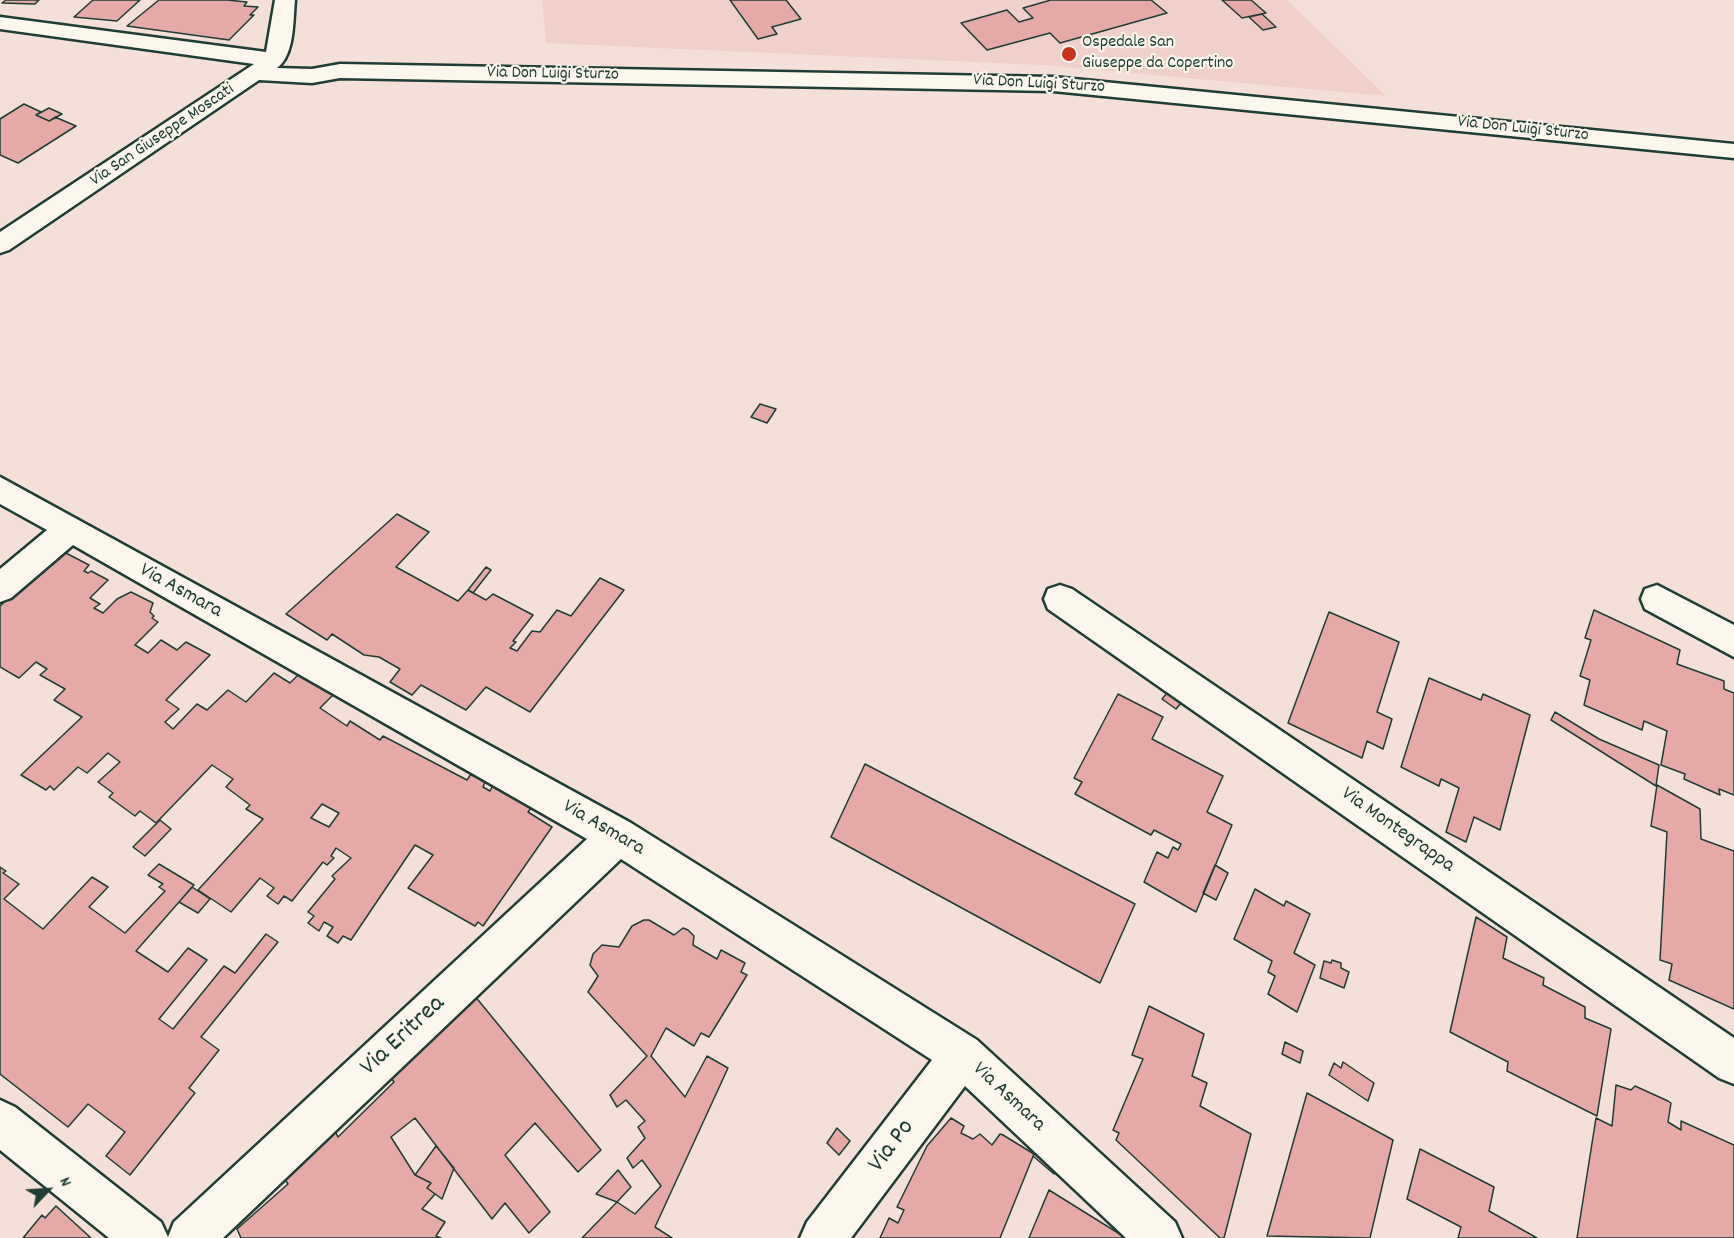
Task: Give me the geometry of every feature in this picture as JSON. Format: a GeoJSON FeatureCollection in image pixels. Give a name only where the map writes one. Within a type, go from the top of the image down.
{"type":"FeatureCollection","features":[{"type":"Feature","properties":{"kind":"street"},"geometry":{"type":"LineString","coordinates":[[284,56],[285,0]]}},
{"type":"Feature","properties":{"kind":"street"},"geometry":{"type":"LineString","coordinates":[[0,23],[284,56],[328,63],[340,71]]}},
{"type":"Feature","properties":{"kind":"street","name":"Via Don Luigi Sturzo"},"geometry":{"type":"LineString","coordinates":[[284,56],[312,76],[340,71],[1053,84],[1734,151]]}},
{"type":"Feature","properties":{"kind":"street","name":"Via San Giuseppe Moscati"},"geometry":{"type":"LineString","coordinates":[[0,244],[284,56]]}},
{"type":"Feature","properties":{"kind":"street","name":"Via Asmara"},"geometry":{"type":"LineString","coordinates":[[0,489],[69,530],[618,836],[962,1055],[1160,1238]]}},
{"type":"Feature","properties":{"kind":"street"},"geometry":{"type":"LineString","coordinates":[[0,588],[69,530]]}},
{"type":"Feature","properties":{"kind":"street","name":"Via Montegrappa"},"geometry":{"type":"LineString","coordinates":[[1060,598],[1734,1063]]}},
{"type":"Feature","properties":{"kind":"street"},"geometry":{"type":"LineString","coordinates":[[1657,599],[1734,642]]}},
{"type":"Feature","properties":{"kind":"street","name":"Via Eritrea"},"geometry":{"type":"LineString","coordinates":[[190,1238],[618,836]]}},
{"type":"Feature","properties":{"kind":"street","name":"Via Po"},"geometry":{"type":"LineString","coordinates":[[823,1238],[962,1055]]}},
{"type":"Feature","properties":{"kind":"street"},"geometry":{"type":"LineString","coordinates":[[0,1122],[146,1238]]}},
{"type":"Feature","properties":{"kind":"shaded area","name":"Ospedale San Giuseppe da Copertino"},"geometry":{"type":"Polygon","coordinates":[[[542,0],[1287,0],[1386,96],[1042,65],[546,43],[542,0]]]}},
{"type":"Feature","properties":{"kind":"building"},"geometry":{"type":"Polygon","coordinates":[[[6,0],[39,0],[35,4],[2,3],[6,0]]]}},
{"type":"Feature","properties":{"kind":"building"},"geometry":{"type":"Polygon","coordinates":[[[93,0],[140,0],[117,21],[74,17],[93,0]]]}},
{"type":"Feature","properties":{"kind":"building"},"geometry":{"type":"Polygon","coordinates":[[[159,0],[227,0],[247,2],[244,6],[258,7],[250,15],[254,15],[229,40],[127,26],[159,0]]]}},
{"type":"Feature","properties":{"kind":"building"},"geometry":{"type":"Polygon","coordinates":[[[730,0],[786,0],[801,19],[772,27],[777,34],[758,39],[730,0]]]}},
{"type":"Feature","properties":{"kind":"building"},"geometry":{"type":"Polygon","coordinates":[[[1051,0],[1151,0],[1167,13],[1060,43],[1050,33],[987,50],[961,23],[1007,10],[1019,22],[1033,18],[1023,8],[1051,0]]]}},
{"type":"Feature","properties":{"kind":"building"},"geometry":{"type":"Polygon","coordinates":[[[1222,0],[1251,0],[1266,13],[1242,18],[1222,0]]]}},
{"type":"Feature","properties":{"kind":"building"},"geometry":{"type":"Polygon","coordinates":[[[1262,14],[1276,27],[1263,30],[1249,17],[1262,14]]]}},
{"type":"Feature","properties":{"kind":"building"},"geometry":{"type":"Polygon","coordinates":[[[24,104],[41,112],[36,115],[49,121],[55,117],[76,126],[18,163],[0,155],[0,119],[24,104]]]}},
{"type":"Feature","properties":{"kind":"building"},"geometry":{"type":"Polygon","coordinates":[[[49,108],[62,114],[49,121],[36,115],[49,108]]]}},
{"type":"Feature","properties":{"kind":"building"},"geometry":{"type":"Polygon","coordinates":[[[760,404],[776,409],[767,423],[751,417],[760,404]]]}},
{"type":"Feature","properties":{"kind":"building"},"geometry":{"type":"Polygon","coordinates":[[[397,514],[429,532],[396,567],[458,601],[468,590],[486,600],[493,594],[533,615],[513,641],[516,642],[510,648],[517,651],[532,631],[540,632],[557,610],[571,616],[600,578],[624,590],[530,712],[486,687],[466,710],[421,685],[412,695],[390,682],[400,669],[379,657],[364,655],[332,634],[327,640],[286,614],[397,514]]]}},
{"type":"Feature","properties":{"kind":"building"},"geometry":{"type":"Polygon","coordinates":[[[64,552],[89,565],[84,571],[88,573],[91,571],[108,580],[90,598],[100,604],[94,608],[103,613],[117,599],[131,592],[153,603],[150,612],[154,616],[152,618],[158,622],[135,645],[148,653],[161,640],[177,650],[186,642],[210,655],[166,700],[179,709],[165,722],[173,729],[197,704],[207,710],[228,690],[246,702],[274,673],[290,683],[300,673],[334,694],[320,708],[347,726],[350,721],[380,740],[383,736],[467,780],[471,774],[485,782],[483,787],[490,791],[493,785],[532,807],[528,812],[552,827],[483,926],[478,922],[475,926],[408,888],[433,855],[415,845],[351,940],[343,936],[338,943],[327,936],[333,927],[324,922],[319,931],[308,923],[314,916],[308,912],[335,879],[332,876],[351,858],[336,848],[331,856],[334,858],[327,865],[323,862],[292,901],[284,896],[278,904],[267,896],[274,888],[260,878],[231,912],[198,890],[263,819],[246,809],[250,805],[226,787],[233,779],[212,765],[156,823],[140,811],[135,816],[109,797],[113,793],[98,782],[120,762],[108,753],[87,773],[78,767],[54,790],[50,786],[46,790],[21,775],[82,717],[54,700],[65,689],[40,675],[47,669],[36,662],[19,678],[0,667],[0,606],[23,585],[25,588],[64,552]],[[322,804],[311,818],[329,827],[339,813],[322,804]]]}},
{"type":"Feature","properties":{"kind":"building"},"geometry":{"type":"Polygon","coordinates":[[[486,567],[491,570],[473,593],[468,590],[486,567]]]}},
{"type":"Feature","properties":{"kind":"building"},"geometry":{"type":"Polygon","coordinates":[[[1594,610],[1680,650],[1677,664],[1724,681],[1724,689],[1734,693],[1734,795],[1719,789],[1720,795],[1684,779],[1685,774],[1661,765],[1667,731],[1644,721],[1642,730],[1584,705],[1590,680],[1580,676],[1591,640],[1585,638],[1594,610]]]}},
{"type":"Feature","properties":{"kind":"building"},"geometry":{"type":"Polygon","coordinates":[[[1329,612],[1399,642],[1377,712],[1392,719],[1383,749],[1367,741],[1362,758],[1288,723],[1329,612]]]}},
{"type":"Feature","properties":{"kind":"building"},"geometry":{"type":"Polygon","coordinates":[[[1429,678],[1481,700],[1483,694],[1530,715],[1500,830],[1474,817],[1466,842],[1446,832],[1459,788],[1441,779],[1439,786],[1401,767],[1429,678]]]}},
{"type":"Feature","properties":{"kind":"building"},"geometry":{"type":"Polygon","coordinates":[[[1167,693],[1181,703],[1176,709],[1162,699],[1167,693]]]}},
{"type":"Feature","properties":{"kind":"building"},"geometry":{"type":"Polygon","coordinates":[[[1118,694],[1163,717],[1152,739],[1223,776],[1207,812],[1232,825],[1196,912],[1144,882],[1157,852],[1168,858],[1173,847],[1178,850],[1181,844],[1154,830],[1151,835],[1075,794],[1082,782],[1074,778],[1118,694]]]}},
{"type":"Feature","properties":{"kind":"building"},"geometry":{"type":"Polygon","coordinates":[[[1555,712],[1599,739],[1659,765],[1656,786],[1551,720],[1555,712]]]}},
{"type":"Feature","properties":{"kind":"building"},"geometry":{"type":"Polygon","coordinates":[[[865,764],[1135,904],[1100,983],[831,837],[865,764]]]}},
{"type":"Feature","properties":{"kind":"building"},"geometry":{"type":"Polygon","coordinates":[[[1657,785],[1700,809],[1701,839],[1734,851],[1734,1009],[1669,980],[1672,964],[1660,960],[1667,832],[1651,826],[1657,785]]]}},
{"type":"Feature","properties":{"kind":"building"},"geometry":{"type":"Polygon","coordinates":[[[160,820],[171,829],[145,856],[133,847],[160,820]]]}},
{"type":"Feature","properties":{"kind":"building"},"geometry":{"type":"Polygon","coordinates":[[[159,864],[194,885],[136,951],[168,972],[188,948],[207,960],[159,1019],[173,1029],[224,966],[235,973],[266,934],[278,942],[201,1037],[219,1050],[189,1088],[195,1093],[130,1175],[106,1156],[125,1132],[88,1104],[68,1127],[0,1074],[0,867],[6,871],[3,873],[19,884],[4,899],[43,929],[92,877],[108,887],[89,907],[125,933],[165,891],[159,887],[163,884],[148,875],[159,864]]]}},
{"type":"Feature","properties":{"kind":"building"},"geometry":{"type":"Polygon","coordinates":[[[1215,865],[1228,873],[1216,900],[1203,893],[1215,865]]]}},
{"type":"Feature","properties":{"kind":"building"},"geometry":{"type":"Polygon","coordinates":[[[192,887],[210,899],[198,913],[179,902],[192,887]]]}},
{"type":"Feature","properties":{"kind":"building"},"geometry":{"type":"Polygon","coordinates":[[[1255,889],[1284,906],[1286,901],[1310,914],[1294,953],[1315,965],[1297,1012],[1268,994],[1275,976],[1268,972],[1272,961],[1234,939],[1255,889]]]}},
{"type":"Feature","properties":{"kind":"building"},"geometry":{"type":"Polygon","coordinates":[[[1476,917],[1507,937],[1503,958],[1544,978],[1543,985],[1585,1007],[1585,1018],[1611,1029],[1597,1116],[1507,1071],[1508,1062],[1450,1032],[1476,917]]]}},
{"type":"Feature","properties":{"kind":"building"},"geometry":{"type":"Polygon","coordinates":[[[649,920],[674,935],[683,928],[688,930],[694,936],[693,945],[717,959],[721,950],[745,963],[741,972],[747,975],[709,1037],[701,1033],[694,1046],[666,1028],[651,1056],[685,1097],[707,1056],[728,1068],[655,1227],[672,1238],[582,1238],[617,1202],[635,1214],[661,1186],[642,1160],[633,1168],[627,1158],[645,1138],[638,1127],[645,1121],[626,1100],[617,1107],[610,1095],[647,1056],[588,992],[598,976],[590,965],[593,954],[602,945],[619,947],[632,926],[649,920]]]}},
{"type":"Feature","properties":{"kind":"building"},"geometry":{"type":"Polygon","coordinates":[[[1332,960],[1341,963],[1341,968],[1349,972],[1344,988],[1320,978],[1324,961],[1331,963],[1332,960]]]}},
{"type":"Feature","properties":{"kind":"building"},"geometry":{"type":"Polygon","coordinates":[[[474,995],[601,1150],[578,1172],[535,1123],[505,1155],[550,1212],[529,1233],[505,1203],[492,1219],[415,1118],[391,1137],[415,1175],[431,1183],[427,1188],[435,1194],[422,1209],[445,1222],[436,1236],[441,1238],[241,1238],[237,1229],[288,1184],[282,1175],[333,1127],[338,1137],[394,1082],[389,1075],[474,995]]]}},
{"type":"Feature","properties":{"kind":"building"},"geometry":{"type":"Polygon","coordinates":[[[1149,1006],[1204,1034],[1192,1076],[1207,1083],[1200,1106],[1251,1134],[1224,1238],[1220,1238],[1116,1140],[1119,1133],[1113,1130],[1143,1059],[1132,1055],[1149,1006]]]}},
{"type":"Feature","properties":{"kind":"building"},"geometry":{"type":"Polygon","coordinates":[[[1285,1042],[1303,1051],[1300,1063],[1282,1054],[1285,1042]]]}},
{"type":"Feature","properties":{"kind":"building"},"geometry":{"type":"Polygon","coordinates":[[[1343,1062],[1374,1083],[1368,1101],[1329,1075],[1334,1063],[1341,1068],[1343,1062]]]}},
{"type":"Feature","properties":{"kind":"building"},"geometry":{"type":"Polygon","coordinates":[[[1616,1085],[1631,1090],[1635,1086],[1671,1103],[1668,1122],[1681,1130],[1681,1121],[1734,1145],[1734,1238],[1577,1238],[1596,1118],[1612,1126],[1616,1085]]]}},
{"type":"Feature","properties":{"kind":"building"},"geometry":{"type":"Polygon","coordinates":[[[1307,1093],[1393,1140],[1370,1238],[1267,1236],[1307,1093]]]}},
{"type":"Feature","properties":{"kind":"building"},"geometry":{"type":"Polygon","coordinates":[[[951,1118],[964,1126],[961,1133],[973,1139],[980,1134],[992,1145],[1000,1134],[1034,1154],[1000,1238],[880,1238],[889,1218],[898,1223],[904,1210],[897,1207],[927,1146],[951,1118]]]}},
{"type":"Feature","properties":{"kind":"building"},"geometry":{"type":"Polygon","coordinates":[[[837,1128],[850,1141],[839,1155],[827,1143],[837,1128]]]}},
{"type":"Feature","properties":{"kind":"building"},"geometry":{"type":"Polygon","coordinates":[[[1041,1144],[1061,1162],[1054,1174],[1033,1156],[1041,1144]]]}},
{"type":"Feature","properties":{"kind":"building"},"geometry":{"type":"Polygon","coordinates":[[[436,1146],[454,1168],[442,1199],[427,1188],[431,1183],[415,1175],[436,1146]]]}},
{"type":"Feature","properties":{"kind":"building"},"geometry":{"type":"Polygon","coordinates":[[[1420,1149],[1494,1187],[1489,1211],[1537,1238],[1458,1238],[1461,1227],[1407,1199],[1420,1149]]]}},
{"type":"Feature","properties":{"kind":"building"},"geometry":{"type":"Polygon","coordinates":[[[618,1170],[631,1187],[617,1202],[596,1194],[618,1170]]]}},
{"type":"Feature","properties":{"kind":"building"},"geometry":{"type":"Polygon","coordinates":[[[1049,1190],[1126,1238],[1029,1238],[1049,1190]]]}},
{"type":"Feature","properties":{"kind":"building"},"geometry":{"type":"Polygon","coordinates":[[[56,1206],[91,1238],[23,1238],[42,1215],[45,1218],[56,1206]]]}},
{"type":"Feature","properties":{"kind":"place","name":"Ospedale San Giuseppe da Copertino"},"geometry":{"type":"Point","coordinates":[1069,54]}}]}
